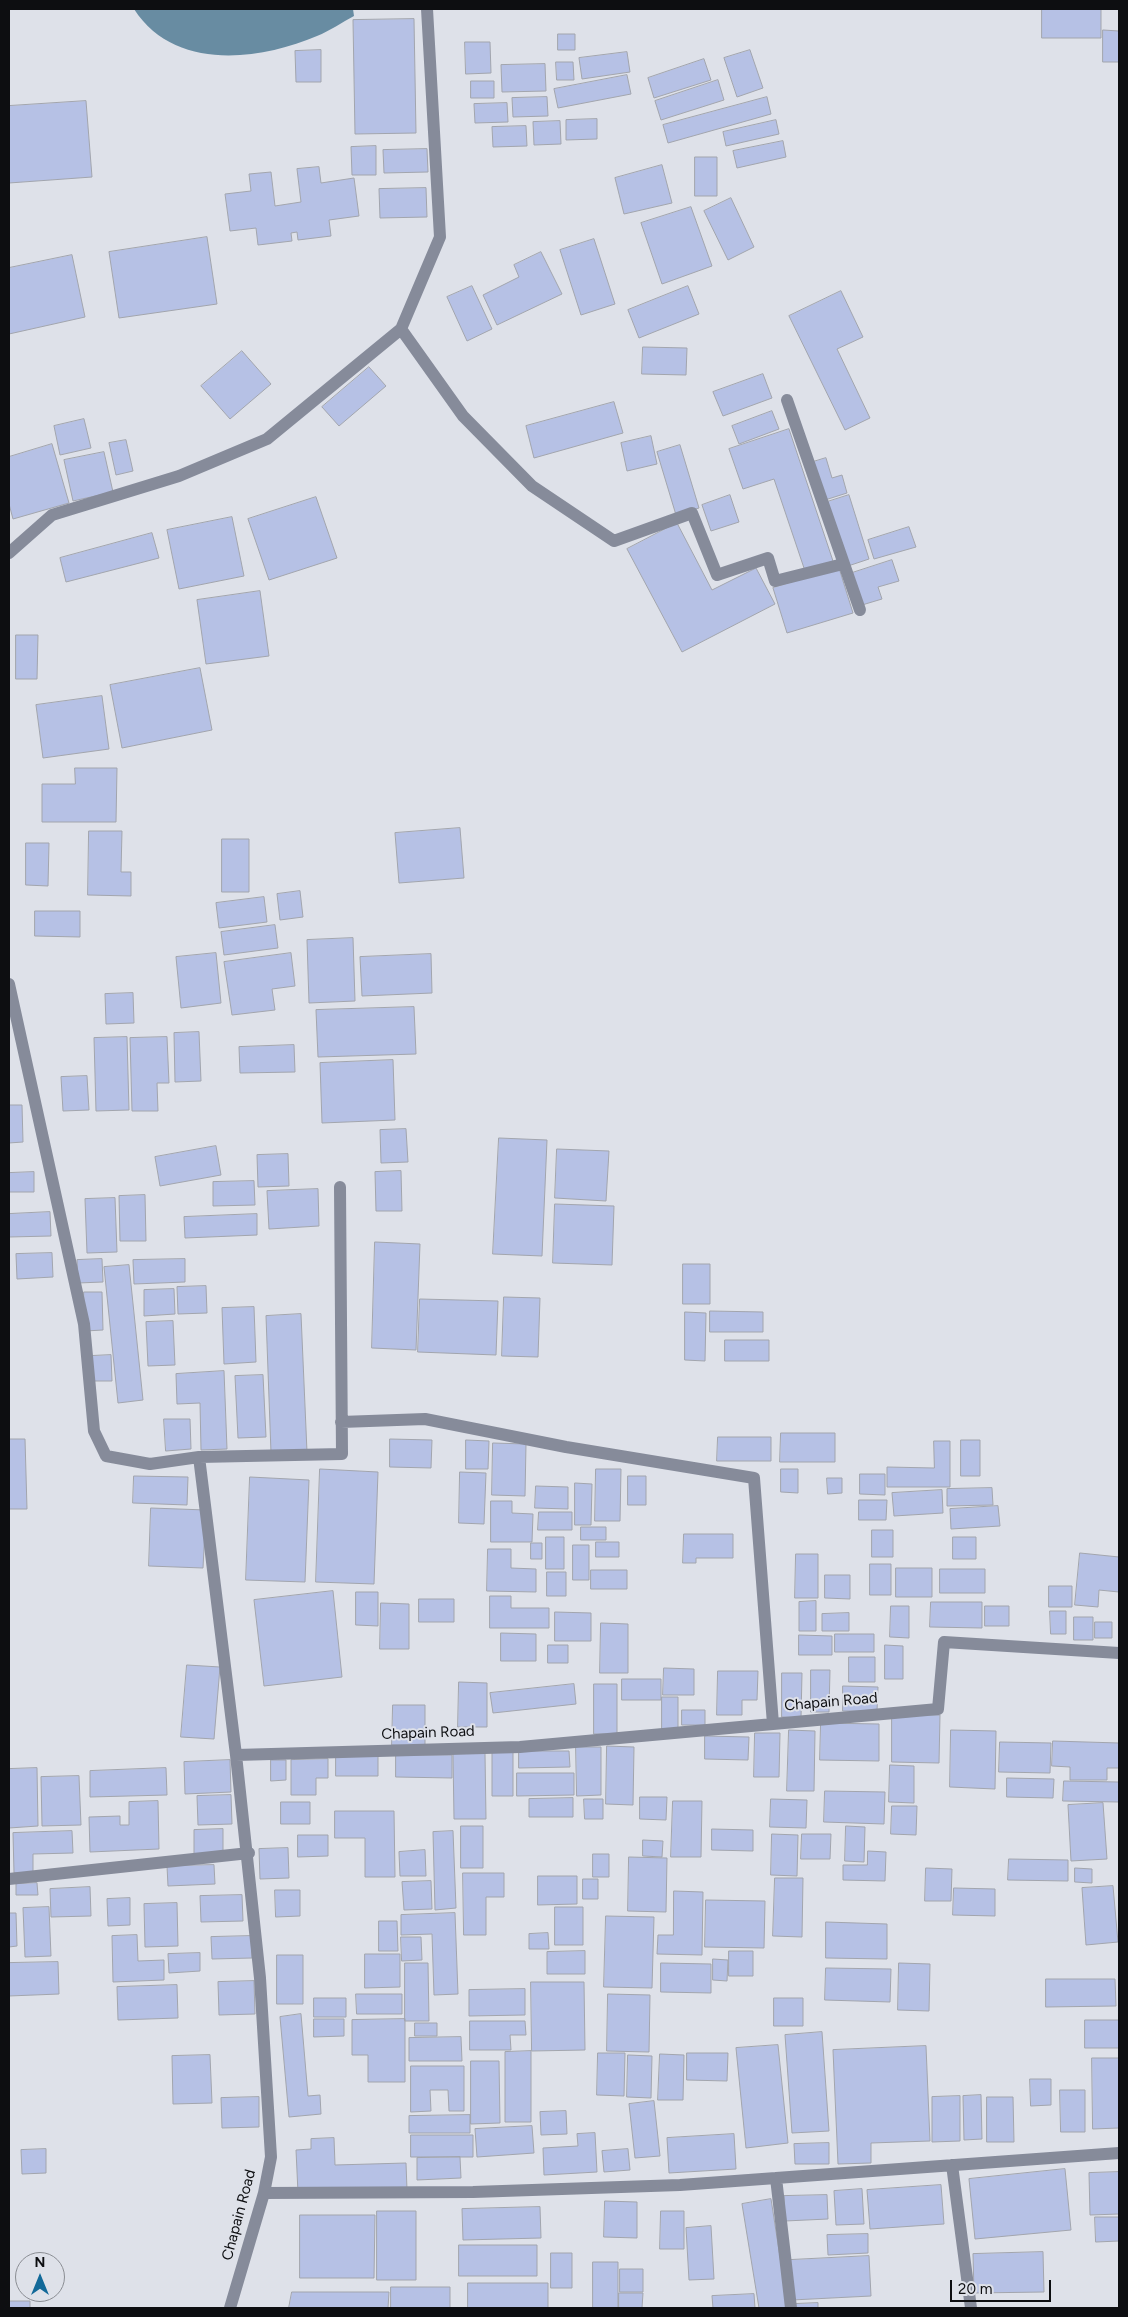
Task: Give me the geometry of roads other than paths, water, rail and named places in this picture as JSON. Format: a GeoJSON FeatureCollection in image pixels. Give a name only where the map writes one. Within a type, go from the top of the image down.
{"type":"FeatureCollection","features":[{"type":"Feature","properties":{"kind":"street"},"geometry":{"type":"LineString","coordinates":[[9,553],[52,515],[179,476],[267,439],[401,329],[440,237],[427,9]]}},
{"type":"Feature","properties":{"kind":"street"},"geometry":{"type":"LineString","coordinates":[[401,329],[462,416],[532,486],[614,541],[692,514],[718,575],[768,558],[776,581],[843,564]]}},
{"type":"Feature","properties":{"kind":"street"},"geometry":{"type":"LineString","coordinates":[[787,400],[860,610]]}},
{"type":"Feature","properties":{"kind":"street"},"geometry":{"type":"LineString","coordinates":[[9,984],[84,1324],[94,1431],[106,1456],[130,1462],[150,1464],[199,1457],[342,1454],[340,1187]]}},
{"type":"Feature","properties":{"kind":"street"},"geometry":{"type":"LineString","coordinates":[[342,1422],[424,1419],[566,1447],[754,1478],[773,1724]]}},
{"type":"Feature","properties":{"kind":"street"},"geometry":{"type":"LineString","coordinates":[[199,1457],[236,1754]]}},
{"type":"Feature","properties":{"kind":"street","name":"Chapain Road"},"geometry":{"type":"LineString","coordinates":[[230,2308],[264,2194],[271,2157],[260,1978],[249,1853],[236,1754],[520,1747],[938,1709],[944,1642],[1119,1653]]}},
{"type":"Feature","properties":{"kind":"street"},"geometry":{"type":"LineString","coordinates":[[9,1879],[249,1853]]}},
{"type":"Feature","properties":{"kind":"street"},"geometry":{"type":"LineString","coordinates":[[264,2194],[483,2192],[680,2184],[1119,2153]]}},
{"type":"Feature","properties":{"kind":"street"},"geometry":{"type":"LineString","coordinates":[[952,2165],[971,2308]]}},
{"type":"Feature","properties":{"kind":"street"},"geometry":{"type":"LineString","coordinates":[[776,2178],[792,2308]]}},
{"type":"Feature","properties":{"kind":"water"},"geometry":{"type":"Polygon","coordinates":[[[134,9],[353,9],[354,16],[322,34],[294,45],[244,55],[218,55],[194,51],[171,43],[151,29],[134,9]]]}}]}
